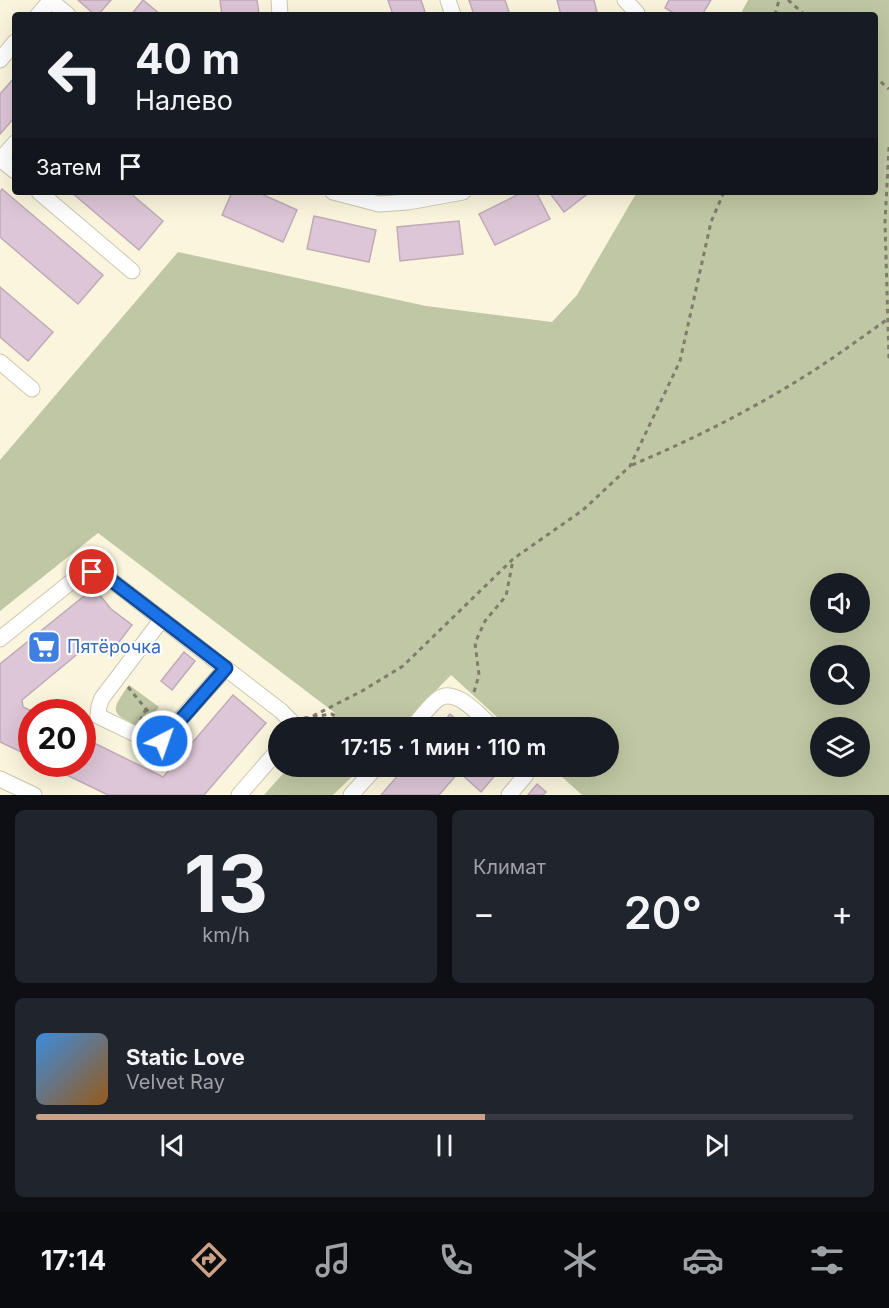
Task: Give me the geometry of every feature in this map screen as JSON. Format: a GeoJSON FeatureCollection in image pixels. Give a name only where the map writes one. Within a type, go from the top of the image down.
{"type":"FeatureCollection","features":[{"type":"Feature","properties":{"kind":"street"},"geometry":{"type":"LineString","coordinates":[[40,12],[50,0],[64,12]]}},
{"type":"Feature","properties":{"kind":"street"},"geometry":{"type":"LineString","coordinates":[[625,0],[639,9]]}},
{"type":"Feature","properties":{"kind":"street"},"geometry":{"type":"LineString","coordinates":[[0,60],[12,46]]}},
{"type":"Feature","properties":{"kind":"street"},"geometry":{"type":"LineString","coordinates":[[12,146],[0,159],[12,169]]}},
{"type":"Feature","properties":{"kind":"street"},"geometry":{"type":"LineString","coordinates":[[43,195],[132,271]]}},
{"type":"Feature","properties":{"kind":"street"},"geometry":{"type":"LineString","coordinates":[[344,195],[379,204],[408,202],[446,195]]}},
{"type":"Feature","properties":{"kind":"street"},"geometry":{"type":"LineString","coordinates":[[0,362],[32,389]]}},
{"type":"Feature","properties":{"kind":"street"},"geometry":{"type":"LineString","coordinates":[[0,639],[77,577],[92,572],[107,577],[281,711],[286,717]]}},
{"type":"Feature","properties":{"kind":"street"},"geometry":{"type":"LineString","coordinates":[[162,619],[100,702],[98,716],[154,743],[162,741],[226,668]]}},
{"type":"Feature","properties":{"kind":"street"},"geometry":{"type":"LineString","coordinates":[[422,717],[439,699],[445,696],[458,698],[481,717]]}},
{"type":"Feature","properties":{"kind":"street"},"geometry":{"type":"LineString","coordinates":[[239,795],[268,762]]}},
{"type":"Feature","properties":{"kind":"street"},"geometry":{"type":"LineString","coordinates":[[351,795],[367,777]]}},
{"type":"Feature","properties":{"kind":"street"},"geometry":{"type":"LineString","coordinates":[[509,795],[524,777]]}},
{"type":"Feature","properties":{"kind":"street"},"geometry":{"type":"LineString","coordinates":[[0,779],[34,795]]}},
{"type":"Feature","properties":{"kind":"path"},"geometry":{"type":"LineString","coordinates":[[788,0],[802,12]]}},
{"type":"Feature","properties":{"kind":"path"},"geometry":{"type":"LineString","coordinates":[[889,147],[885,222],[889,359]]}},
{"type":"Feature","properties":{"kind":"path"},"geometry":{"type":"LineString","coordinates":[[630,466],[680,361],[711,222],[723,195]]}},
{"type":"Feature","properties":{"kind":"path"},"geometry":{"type":"LineString","coordinates":[[313,716],[362,692],[403,666],[513,559],[583,510],[630,466],[734,417],[812,371],[888,319]]}},
{"type":"Feature","properties":{"kind":"path"},"geometry":{"type":"LineString","coordinates":[[470,707],[479,675],[474,643],[485,621],[506,596],[513,559]]}},
{"type":"Feature","properties":{"kind":"path"},"geometry":{"type":"LineString","coordinates":[[117,678],[133,691],[146,710],[171,731]]}},
{"type":"Feature","properties":{"kind":"path"},"geometry":{"type":"LineString","coordinates":[[313,716],[332,714],[336,717]]}},
{"type":"Feature","properties":{"kind":"green space"},"geometry":{"type":"Polygon","coordinates":[[[748,0],[889,0],[889,795],[582,795],[562,777],[619,777],[619,717],[497,717],[451,675],[410,717],[332,717],[335,713],[98,533],[0,611],[0,460],[178,252],[426,306],[552,322],[577,295],[635,195],[878,195],[878,12],[742,12],[748,0]]]}},
{"type":"Feature","properties":{"kind":"green space"},"geometry":{"type":"Polygon","coordinates":[[[129,685],[159,707],[142,728],[116,712],[118,702],[129,685]]]}},
{"type":"Feature","properties":{"kind":"green space"},"geometry":{"type":"Polygon","coordinates":[[[280,777],[352,777],[333,795],[264,795],[280,777]]]}},
{"type":"Feature","properties":{"kind":"building"},"geometry":{"type":"Polygon","coordinates":[[[78,0],[111,0],[101,12],[92,12],[78,0]]]}},
{"type":"Feature","properties":{"kind":"building"},"geometry":{"type":"Polygon","coordinates":[[[143,0],[157,12],[133,12],[143,0]]]}},
{"type":"Feature","properties":{"kind":"building"},"geometry":{"type":"Polygon","coordinates":[[[220,0],[257,0],[259,12],[222,12],[220,0]]]}},
{"type":"Feature","properties":{"kind":"building"},"geometry":{"type":"Polygon","coordinates":[[[388,0],[421,0],[425,12],[392,12],[388,0]]]}},
{"type":"Feature","properties":{"kind":"building"},"geometry":{"type":"Polygon","coordinates":[[[469,0],[505,0],[509,12],[473,12],[469,0]]]}},
{"type":"Feature","properties":{"kind":"building"},"geometry":{"type":"Polygon","coordinates":[[[557,0],[594,0],[597,12],[560,12],[557,0]]]}},
{"type":"Feature","properties":{"kind":"building"},"geometry":{"type":"Polygon","coordinates":[[[669,0],[711,0],[704,12],[672,12],[665,8],[669,0]]]}},
{"type":"Feature","properties":{"kind":"building"},"geometry":{"type":"Polygon","coordinates":[[[12,80],[12,120],[0,134],[0,94],[12,80]]]}},
{"type":"Feature","properties":{"kind":"building"},"geometry":{"type":"Polygon","coordinates":[[[2,189],[103,275],[78,304],[0,237],[0,192],[2,189]]]}},
{"type":"Feature","properties":{"kind":"building"},"geometry":{"type":"Polygon","coordinates":[[[75,195],[133,195],[163,221],[139,250],[75,195]]]}},
{"type":"Feature","properties":{"kind":"building"},"geometry":{"type":"Polygon","coordinates":[[[231,195],[264,195],[297,210],[283,242],[222,215],[231,195]]]}},
{"type":"Feature","properties":{"kind":"building"},"geometry":{"type":"Polygon","coordinates":[[[517,195],[538,195],[550,219],[495,245],[479,214],[517,195]]]}},
{"type":"Feature","properties":{"kind":"building"},"geometry":{"type":"Polygon","coordinates":[[[551,195],[586,195],[564,212],[551,195]]]}},
{"type":"Feature","properties":{"kind":"building"},"geometry":{"type":"Polygon","coordinates":[[[314,216],[376,230],[369,262],[307,249],[314,216]]]}},
{"type":"Feature","properties":{"kind":"building"},"geometry":{"type":"Polygon","coordinates":[[[459,221],[463,254],[400,261],[397,227],[459,221]]]}},
{"type":"Feature","properties":{"kind":"building"},"geometry":{"type":"Polygon","coordinates":[[[0,287],[53,332],[28,361],[0,337],[0,287]]]}},
{"type":"Feature","properties":{"kind":"building"},"geometry":{"type":"Polygon","coordinates":[[[94,588],[111,609],[132,625],[109,655],[92,642],[23,699],[18,699],[18,750],[0,742],[0,664],[94,588]]]}},
{"type":"Feature","properties":{"kind":"building"},"geometry":{"type":"Polygon","coordinates":[[[184,652],[195,661],[172,690],[161,681],[184,652]]]}},
{"type":"Feature","properties":{"kind":"building"},"geometry":{"type":"Polygon","coordinates":[[[233,695],[266,723],[204,795],[108,795],[71,777],[96,777],[96,744],[163,777],[233,695]]]}},
{"type":"Feature","properties":{"kind":"building"},"geometry":{"type":"Polygon","coordinates":[[[397,777],[455,777],[439,795],[381,795],[397,777]]]}},
{"type":"Feature","properties":{"kind":"building"},"geometry":{"type":"Polygon","coordinates":[[[464,777],[494,777],[481,792],[464,777]]]}},
{"type":"Feature","properties":{"kind":"building"},"geometry":{"type":"Polygon","coordinates":[[[537,784],[546,792],[543,795],[528,795],[537,784]]]}},
{"type":"Feature","properties":{"kind":"place","name":"Пятёрочка"},"geometry":{"type":"Point","coordinates":[44,647]}},
{"type":"Feature","properties":{"kind":"route"},"geometry":{"type":"LineString","coordinates":[[92,572],[107,577],[226,668],[162,741]]}}]}
